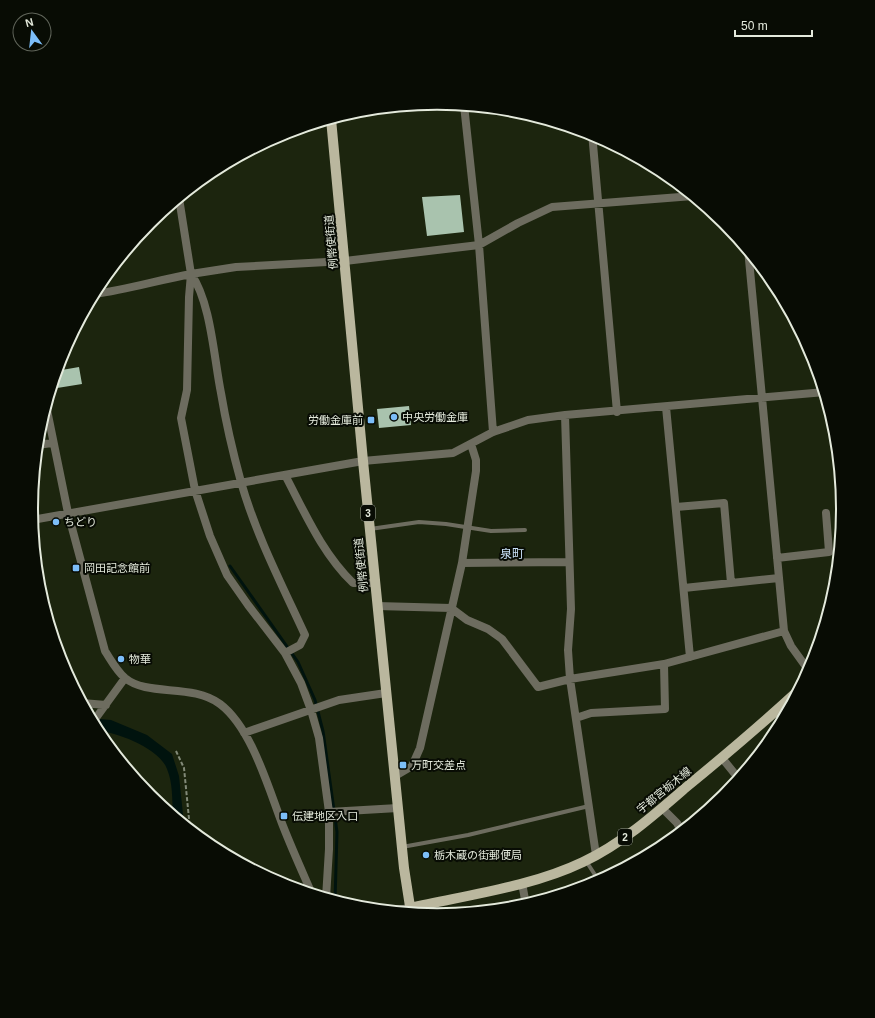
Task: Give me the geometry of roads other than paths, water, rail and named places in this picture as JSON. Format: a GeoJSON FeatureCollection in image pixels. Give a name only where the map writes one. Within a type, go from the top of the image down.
{"type":"FeatureCollection","features":[{"type":"Feature","properties":{"kind":"main road","name":"例幣使街道"},"geometry":{"type":"LineString","coordinates":[[331,124],[369,529],[402,847],[411,908]]}},
{"type":"Feature","properties":{"kind":"main road","name":"宇都宮栃木線"},"geometry":{"type":"LineString","coordinates":[[419,908],[553,874],[596,855],[615,844],[662,808],[788,699]]}},
{"type":"Feature","properties":{"kind":"street"},"geometry":{"type":"LineString","coordinates":[[465,110],[479,245],[493,432]]}},
{"type":"Feature","properties":{"kind":"street"},"geometry":{"type":"LineString","coordinates":[[593,141],[617,412]]}},
{"type":"Feature","properties":{"kind":"street"},"geometry":{"type":"LineString","coordinates":[[102,293],[127,289],[163,279],[236,267],[345,261],[479,245],[518,223],[552,207],[686,196]]}},
{"type":"Feature","properties":{"kind":"street"},"geometry":{"type":"LineString","coordinates":[[180,204],[191,274],[188,297],[187,390],[181,418],[195,490],[210,536],[227,575],[252,611],[285,653],[301,683],[311,710],[319,738],[329,812],[329,849],[326,893]]}},
{"type":"Feature","properties":{"kind":"street"},"geometry":{"type":"LineString","coordinates":[[749,260],[784,631],[791,646],[805,666]]}},
{"type":"Feature","properties":{"kind":"street"},"geometry":{"type":"LineString","coordinates":[[191,274],[197,282],[209,320],[221,395],[241,482],[261,538],[305,635],[300,645],[285,653]]}},
{"type":"Feature","properties":{"kind":"street"},"geometry":{"type":"LineString","coordinates":[[38,519],[363,461],[453,453],[493,432],[528,420],[565,415],[617,412],[819,393]]}},
{"type":"Feature","properties":{"kind":"street"},"geometry":{"type":"LineString","coordinates":[[666,407],[690,657]]}},
{"type":"Feature","properties":{"kind":"street"},"geometry":{"type":"LineString","coordinates":[[565,415],[571,609],[568,650],[570,679],[596,855]]}},
{"type":"Feature","properties":{"kind":"street"},"geometry":{"type":"LineString","coordinates":[[48,421],[68,513],[105,651],[114,667],[126,678],[142,686],[191,691],[206,696],[219,703],[228,711],[244,733],[269,788],[309,887]]}},
{"type":"Feature","properties":{"kind":"street"},"geometry":{"type":"LineString","coordinates":[[43,444],[52,443]]}},
{"type":"Feature","properties":{"kind":"street"},"geometry":{"type":"LineString","coordinates":[[395,776],[412,766],[420,748],[462,563],[476,471],[476,460],[471,444]]}},
{"type":"Feature","properties":{"kind":"street"},"geometry":{"type":"LineString","coordinates":[[285,475],[319,540],[342,572],[353,583],[375,583]]}},
{"type":"Feature","properties":{"kind":"street"},"geometry":{"type":"LineString","coordinates":[[676,507],[724,503],[731,583]]}},
{"type":"Feature","properties":{"kind":"street"},"geometry":{"type":"LineString","coordinates":[[777,558],[829,552],[826,514]]}},
{"type":"Feature","properties":{"kind":"street"},"geometry":{"type":"LineString","coordinates":[[462,563],[569,562]]}},
{"type":"Feature","properties":{"kind":"street"},"geometry":{"type":"LineString","coordinates":[[684,588],[779,578]]}},
{"type":"Feature","properties":{"kind":"street"},"geometry":{"type":"LineString","coordinates":[[377,606],[451,608],[467,620],[488,629],[502,639],[538,687],[570,679],[664,664],[784,631]]}},
{"type":"Feature","properties":{"kind":"street"},"geometry":{"type":"LineString","coordinates":[[576,718],[591,713],[666,709],[664,664]]}},
{"type":"Feature","properties":{"kind":"street"},"geometry":{"type":"LineString","coordinates":[[97,717],[126,678]]}},
{"type":"Feature","properties":{"kind":"street"},"geometry":{"type":"LineString","coordinates":[[244,733],[339,700],[386,693]]}},
{"type":"Feature","properties":{"kind":"street"},"geometry":{"type":"LineString","coordinates":[[89,704],[106,705]]}},
{"type":"Feature","properties":{"kind":"street"},"geometry":{"type":"LineString","coordinates":[[722,758],[735,775]]}},
{"type":"Feature","properties":{"kind":"street"},"geometry":{"type":"LineString","coordinates":[[329,812],[398,808]]}},
{"type":"Feature","properties":{"kind":"street"},"geometry":{"type":"LineString","coordinates":[[662,808],[679,827]]}},
{"type":"Feature","properties":{"kind":"street"},"geometry":{"type":"LineString","coordinates":[[522,883],[525,899]]}},
{"type":"Feature","properties":{"kind":"lane"},"geometry":{"type":"LineString","coordinates":[[369,529],[419,522],[446,524],[491,531],[525,530]]}},
{"type":"Feature","properties":{"kind":"lane"},"geometry":{"type":"LineString","coordinates":[[402,847],[468,835],[589,806]]}},
{"type":"Feature","properties":{"kind":"lane"},"geometry":{"type":"LineString","coordinates":[[586,860],[596,875]]}},
{"type":"Feature","properties":{"kind":"waterway"},"geometry":{"type":"LineString","coordinates":[[230,566],[298,662],[315,700],[323,731],[337,832],[335,895]]}},
{"type":"Feature","properties":{"kind":"place","name":"中央労働金庫"},"geometry":{"type":"Point","coordinates":[394,417]}},
{"type":"Feature","properties":{"kind":"place","name":"労働金庫前"},"geometry":{"type":"Point","coordinates":[371,420]}},
{"type":"Feature","properties":{"kind":"place","name":"ちどり"},"geometry":{"type":"Point","coordinates":[56,522]}},
{"type":"Feature","properties":{"kind":"place","name":"岡田記念館前"},"geometry":{"type":"Point","coordinates":[76,568]}},
{"type":"Feature","properties":{"kind":"place","name":"物華"},"geometry":{"type":"Point","coordinates":[121,659]}},
{"type":"Feature","properties":{"kind":"place","name":"万町交差点"},"geometry":{"type":"Point","coordinates":[403,765]}},
{"type":"Feature","properties":{"kind":"place","name":"伝建地区入口"},"geometry":{"type":"Point","coordinates":[284,816]}},
{"type":"Feature","properties":{"kind":"place","name":"栃木蔵の街郵便局"},"geometry":{"type":"Point","coordinates":[426,855]}},
{"type":"Feature","properties":{"kind":"district","name":"泉町"},"geometry":{"type":"Point","coordinates":[512,554]}}]}
